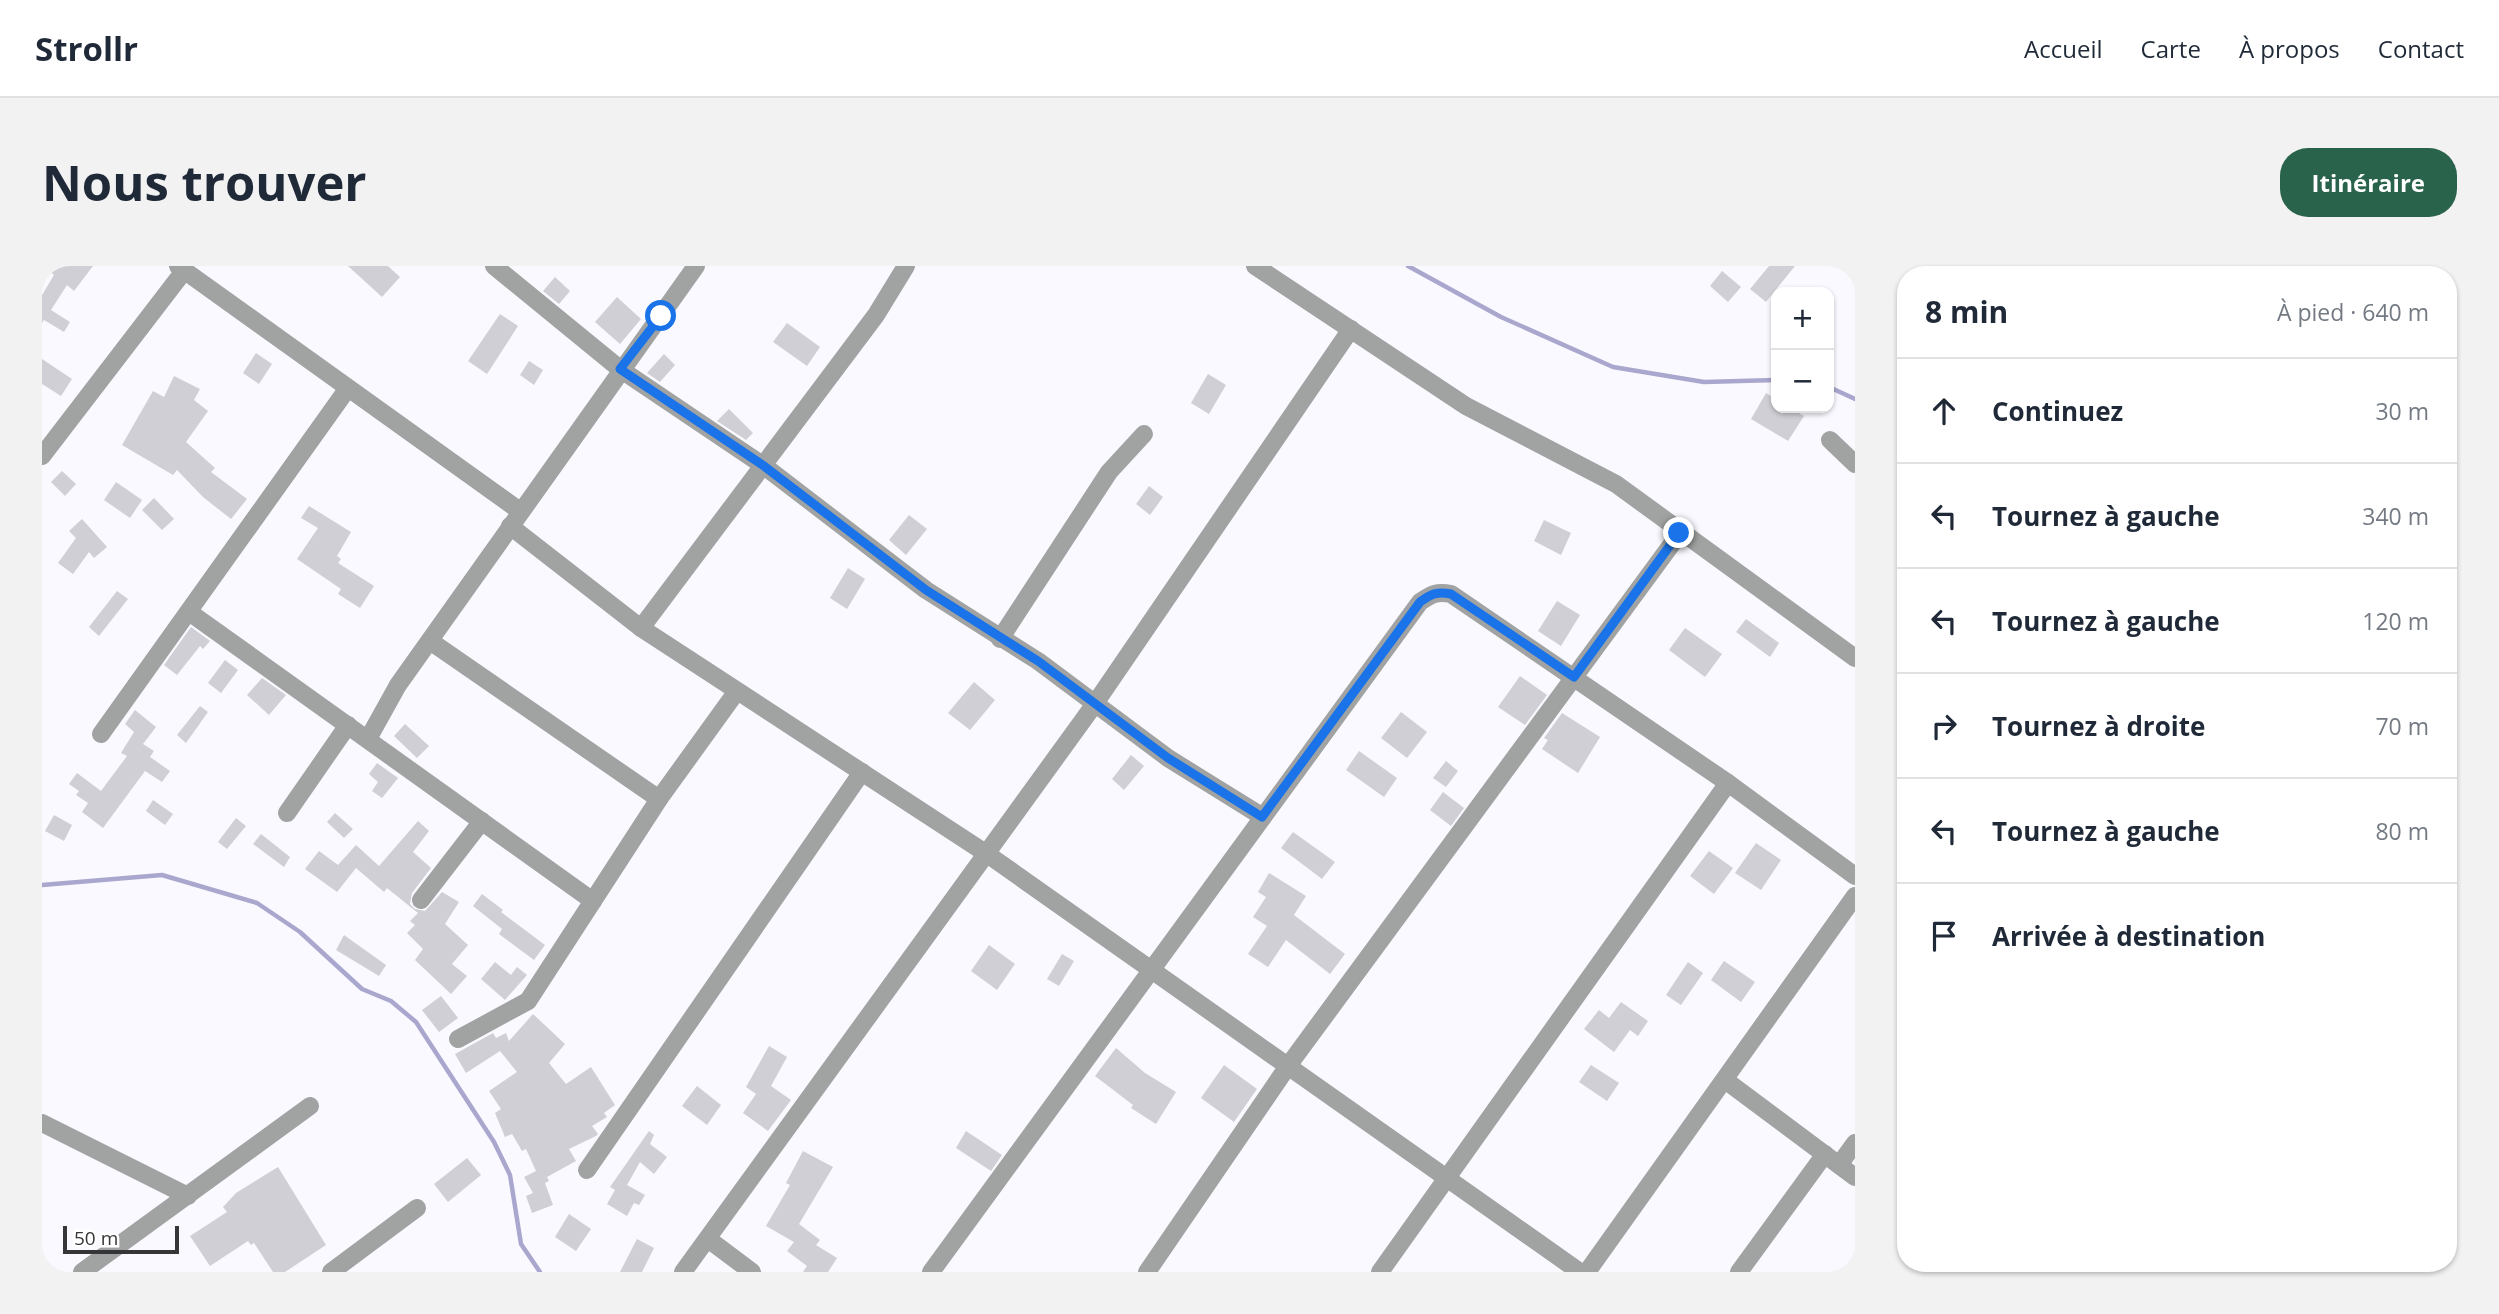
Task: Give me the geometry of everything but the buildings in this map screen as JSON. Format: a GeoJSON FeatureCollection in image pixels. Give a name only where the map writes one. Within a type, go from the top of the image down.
{"type":"FeatureCollection","features":[{"type":"Feature","properties":{"kind":"street"},"geometry":{"type":"LineString","coordinates":[[368,740],[398,685],[695,266]]}},
{"type":"Feature","properties":{"kind":"street"},"geometry":{"type":"LineString","coordinates":[[641,628],[876,315],[906,266]]}},
{"type":"Feature","properties":{"kind":"street"},"geometry":{"type":"LineString","coordinates":[[1255,266],[1466,407],[1616,484],[1679,533],[1855,657]]}},
{"type":"Feature","properties":{"kind":"street"},"geometry":{"type":"LineString","coordinates":[[42,456],[181,268],[348,388],[515,518],[641,628],[988,854],[1580,1272]]}},
{"type":"Feature","properties":{"kind":"street"},"geometry":{"type":"LineString","coordinates":[[504,270],[620,369],[764,466],[926,590],[1038,661],[1168,758],[1262,817]]}},
{"type":"Feature","properties":{"kind":"street"},"geometry":{"type":"LineString","coordinates":[[683,1272],[1094,705],[1351,329]]}},
{"type":"Feature","properties":{"kind":"street"},"geometry":{"type":"LineString","coordinates":[[101,734],[348,388]]}},
{"type":"Feature","properties":{"kind":"street"},"geometry":{"type":"LineString","coordinates":[[1000,639],[1108,472],[1144,434]]}},
{"type":"Feature","properties":{"kind":"street"},"geometry":{"type":"LineString","coordinates":[[1830,440],[1855,464]]}},
{"type":"Feature","properties":{"kind":"street"},"geometry":{"type":"LineString","coordinates":[[1147,1272],[1288,1066],[1679,533]]}},
{"type":"Feature","properties":{"kind":"street"},"geometry":{"type":"LineString","coordinates":[[930,1272],[1420,602],[1431,594],[1439,591],[1451,594],[1728,783],[1855,876]]}},
{"type":"Feature","properties":{"kind":"street"},"geometry":{"type":"LineString","coordinates":[[189,612],[593,901]]}},
{"type":"Feature","properties":{"kind":"street"},"geometry":{"type":"LineString","coordinates":[[430,641],[659,799]]}},
{"type":"Feature","properties":{"kind":"street"},"geometry":{"type":"LineString","coordinates":[[458,1039],[528,1001],[659,799],[737,691]]}},
{"type":"Feature","properties":{"kind":"street"},"geometry":{"type":"LineString","coordinates":[[287,813],[348,725]]}},
{"type":"Feature","properties":{"kind":"street"},"geometry":{"type":"LineString","coordinates":[[587,1170],[862,772]]}},
{"type":"Feature","properties":{"kind":"street"},"geometry":{"type":"LineString","coordinates":[[1380,1272],[1445,1177],[1728,783]]}},
{"type":"Feature","properties":{"kind":"street"},"geometry":{"type":"LineString","coordinates":[[421,900],[482,821]]}},
{"type":"Feature","properties":{"kind":"street"},"geometry":{"type":"LineString","coordinates":[[1587,1272],[1855,897]]}},
{"type":"Feature","properties":{"kind":"street"},"geometry":{"type":"LineString","coordinates":[[1725,1080],[1855,1177]]}},
{"type":"Feature","properties":{"kind":"street"},"geometry":{"type":"LineString","coordinates":[[82,1272],[310,1106]]}},
{"type":"Feature","properties":{"kind":"street"},"geometry":{"type":"LineString","coordinates":[[42,1123],[188,1196]]}},
{"type":"Feature","properties":{"kind":"street"},"geometry":{"type":"LineString","coordinates":[[1739,1272],[1832,1159],[1855,1143]]}},
{"type":"Feature","properties":{"kind":"street"},"geometry":{"type":"LineString","coordinates":[[331,1272],[417,1208]]}},
{"type":"Feature","properties":{"kind":"street"},"geometry":{"type":"LineString","coordinates":[[708,1239],[752,1272]]}},
{"type":"Feature","properties":{"kind":"waterway"},"geometry":{"type":"LineString","coordinates":[[1408,266],[1501,317],[1613,367],[1704,382],[1771,380]]}},
{"type":"Feature","properties":{"kind":"waterway"},"geometry":{"type":"LineString","coordinates":[[1834,389],[1855,399]]}},
{"type":"Feature","properties":{"kind":"waterway"},"geometry":{"type":"LineString","coordinates":[[42,885],[162,875],[257,903],[300,932],[362,989],[391,1001],[416,1022],[494,1142],[510,1175],[521,1244],[540,1272]]}},
{"type":"Feature","properties":{"kind":"route"},"geometry":{"type":"LineString","coordinates":[[661,316],[620,369],[764,466],[926,590],[1038,661],[1168,758],[1262,817],[1420,602],[1431,594],[1439,591],[1451,594],[1574,677],[1679,533]]}}]}
